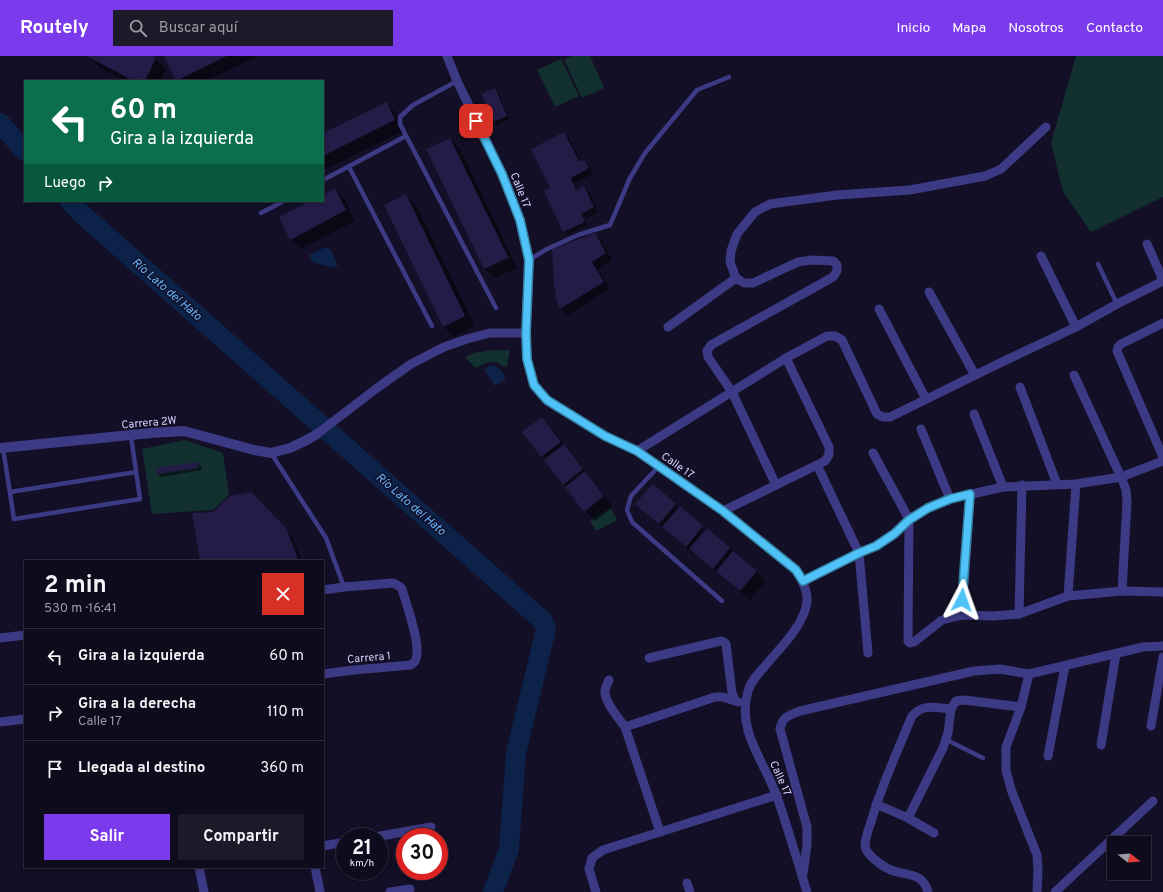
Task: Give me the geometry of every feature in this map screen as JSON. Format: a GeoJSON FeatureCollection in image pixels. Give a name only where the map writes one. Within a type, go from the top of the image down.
{"type":"FeatureCollection","features":[{"type":"Feature","properties":{"kind":"street","name":"Calle 17"},"geometry":{"type":"LineString","coordinates":[[447,56],[457,81],[502,174],[520,220],[529,260],[526,333],[527,359],[534,385],[547,400],[605,436],[637,451],[723,511],[796,570],[803,581],[807,601],[796,629],[754,679],[748,690],[745,704],[746,720],[750,739],[777,795],[807,892]]}},
{"type":"Feature","properties":{"kind":"street"},"geometry":{"type":"LineString","coordinates":[[776,485],[732,392],[708,357],[707,351],[711,345],[826,282],[838,271],[837,265],[833,261],[812,260],[798,262],[753,283],[744,283],[736,278],[730,262],[731,251],[736,234],[755,212],[770,204],[837,195],[910,190],[985,176],[1001,169],[1046,127]]}},
{"type":"Feature","properties":{"kind":"street"},"geometry":{"type":"LineString","coordinates":[[637,451],[786,358],[827,336],[835,336],[842,340],[877,414],[883,417],[890,417],[1076,327],[1163,280],[1147,244]]}},
{"type":"Feature","properties":{"kind":"street"},"geometry":{"type":"LineString","coordinates":[[1041,256],[1076,327]]}},
{"type":"Feature","properties":{"kind":"street"},"geometry":{"type":"LineString","coordinates":[[668,327],[736,278]]}},
{"type":"Feature","properties":{"kind":"street"},"geometry":{"type":"LineString","coordinates":[[929,292],[975,375]]}},
{"type":"Feature","properties":{"kind":"street"},"geometry":{"type":"LineString","coordinates":[[879,309],[926,400]]}},
{"type":"Feature","properties":{"kind":"street"},"geometry":{"type":"LineString","coordinates":[[1163,323],[1120,344],[1117,351],[1163,457]]}},
{"type":"Feature","properties":{"kind":"street"},"geometry":{"type":"LineString","coordinates":[[317,434],[411,364],[450,345],[490,333],[526,333]]}},
{"type":"Feature","properties":{"kind":"street"},"geometry":{"type":"LineString","coordinates":[[723,511],[825,461],[829,455],[829,447],[786,358]]}},
{"type":"Feature","properties":{"kind":"street"},"geometry":{"type":"LineString","coordinates":[[1074,375],[1126,490],[1127,502],[1122,591]]}},
{"type":"Feature","properties":{"kind":"street"},"geometry":{"type":"LineString","coordinates":[[1020,387],[1057,484]]}},
{"type":"Feature","properties":{"kind":"street"},"geometry":{"type":"LineString","coordinates":[[974,414],[1003,487]]}},
{"type":"Feature","properties":{"kind":"street"},"geometry":{"type":"LineString","coordinates":[[921,429],[950,499]]}},
{"type":"Feature","properties":{"kind":"street","name":"Carrera 2W"},"geometry":{"type":"LineString","coordinates":[[2,448],[130,436],[151,432],[184,431],[254,450],[271,453],[290,448],[317,434]]}},
{"type":"Feature","properties":{"kind":"street"},"geometry":{"type":"LineString","coordinates":[[873,453],[909,520],[908,641],[910,643],[914,642],[942,620],[962,615],[993,616],[1019,614],[1068,596],[1122,591],[1163,592]]}},
{"type":"Feature","properties":{"kind":"street"},"geometry":{"type":"LineString","coordinates":[[803,581],[876,546],[894,534],[909,520],[928,508],[950,499],[1003,487],[1022,485],[1076,484],[1121,477],[1163,461]]}},
{"type":"Feature","properties":{"kind":"street"},"geometry":{"type":"LineString","coordinates":[[817,465],[859,553],[868,653]]}},
{"type":"Feature","properties":{"kind":"street"},"geometry":{"type":"LineString","coordinates":[[1068,596],[1076,484]]}},
{"type":"Feature","properties":{"kind":"street"},"geometry":{"type":"LineString","coordinates":[[1019,614],[1022,485]]}},
{"type":"Feature","properties":{"kind":"street"},"geometry":{"type":"LineString","coordinates":[[962,615],[970,494]]}},
{"type":"Feature","properties":{"kind":"street","name":"Carrera 1"},"geometry":{"type":"LineString","coordinates":[[324,674],[411,665],[415,662],[417,656],[418,649],[416,637],[402,589],[399,586],[393,583],[344,587]]}},
{"type":"Feature","properties":{"kind":"street"},"geometry":{"type":"LineString","coordinates":[[324,590],[344,587]]}},
{"type":"Feature","properties":{"kind":"street"},"geometry":{"type":"LineString","coordinates":[[0,638],[24,635]]}},
{"type":"Feature","properties":{"kind":"street"},"geometry":{"type":"LineString","coordinates":[[649,658],[721,641],[724,642],[726,644],[734,700]]}},
{"type":"Feature","properties":{"kind":"street"},"geometry":{"type":"LineString","coordinates":[[802,878],[807,845],[807,828],[780,729],[782,722],[786,717],[800,711],[974,671],[1000,669],[1029,674],[1143,647],[1163,646]]}},
{"type":"Feature","properties":{"kind":"street"},"geometry":{"type":"LineString","coordinates":[[1100,745],[1116,654]]}},
{"type":"Feature","properties":{"kind":"street"},"geometry":{"type":"LineString","coordinates":[[1151,726],[1163,657]]}},
{"type":"Feature","properties":{"kind":"street"},"geometry":{"type":"LineString","coordinates":[[1048,756],[1065,666]]}},
{"type":"Feature","properties":{"kind":"street"},"geometry":{"type":"LineString","coordinates":[[1029,674],[1020,707],[1006,747],[1006,771],[1012,792],[1037,855],[1037,892]]}},
{"type":"Feature","properties":{"kind":"street"},"geometry":{"type":"LineString","coordinates":[[608,680],[605,690],[607,700],[625,727],[660,832]]}},
{"type":"Feature","properties":{"kind":"street"},"geometry":{"type":"LineString","coordinates":[[625,727],[715,698],[723,697],[745,704]]}},
{"type":"Feature","properties":{"kind":"street"},"geometry":{"type":"LineString","coordinates":[[908,818],[943,748],[946,740],[951,709],[956,701],[960,700],[1020,707]]}},
{"type":"Feature","properties":{"kind":"street"},"geometry":{"type":"LineString","coordinates":[[928,892],[924,882],[913,875],[891,870],[880,864],[869,855],[865,848],[876,804],[912,716],[917,711],[925,707],[951,709]]}},
{"type":"Feature","properties":{"kind":"street"},"geometry":{"type":"LineString","coordinates":[[0,722],[24,719]]}},
{"type":"Feature","properties":{"kind":"street"},"geometry":{"type":"LineString","coordinates":[[596,892],[590,869],[592,858],[603,850],[777,795]]}},
{"type":"Feature","properties":{"kind":"street"},"geometry":{"type":"LineString","coordinates":[[1056,892],[1153,801]]}},
{"type":"Feature","properties":{"kind":"street"},"geometry":{"type":"LineString","coordinates":[[876,804],[908,818],[934,833]]}},
{"type":"Feature","properties":{"kind":"street"},"geometry":{"type":"LineString","coordinates":[[388,835],[431,827]]}},
{"type":"Feature","properties":{"kind":"street"},"geometry":{"type":"LineString","coordinates":[[324,846],[336,844]]}},
{"type":"Feature","properties":{"kind":"street"},"geometry":{"type":"LineString","coordinates":[[199,868],[204,892]]}},
{"type":"Feature","properties":{"kind":"street"},"geometry":{"type":"LineString","coordinates":[[315,868],[320,892]]}},
{"type":"Feature","properties":{"kind":"street"},"geometry":{"type":"LineString","coordinates":[[687,883],[690,892]]}},
{"type":"Feature","properties":{"kind":"street"},"geometry":{"type":"LineString","coordinates":[[390,892],[410,889]]}},
{"type":"Feature","properties":{"kind":"lane"},"geometry":{"type":"LineString","coordinates":[[529,260],[547,249],[578,235],[610,225],[630,178],[645,153],[697,90],[729,77]]}},
{"type":"Feature","properties":{"kind":"lane"},"geometry":{"type":"LineString","coordinates":[[457,81],[413,105],[400,117],[400,124],[496,308]]}},
{"type":"Feature","properties":{"kind":"lane"},"geometry":{"type":"LineString","coordinates":[[324,180],[406,136]]}},
{"type":"Feature","properties":{"kind":"lane"},"geometry":{"type":"LineString","coordinates":[[349,167],[432,326]]}},
{"type":"Feature","properties":{"kind":"lane"},"geometry":{"type":"LineString","coordinates":[[261,213],[282,202]]}},
{"type":"Feature","properties":{"kind":"lane"},"geometry":{"type":"LineString","coordinates":[[1098,264],[1117,304]]}},
{"type":"Feature","properties":{"kind":"lane"},"geometry":{"type":"LineString","coordinates":[[2,448],[14,519],[140,499],[130,436]]}},
{"type":"Feature","properties":{"kind":"lane"},"geometry":{"type":"LineString","coordinates":[[271,453],[326,538],[344,587]]}},
{"type":"Feature","properties":{"kind":"lane"},"geometry":{"type":"LineString","coordinates":[[659,466],[631,496],[627,510],[632,522],[722,601]]}},
{"type":"Feature","properties":{"kind":"lane"},"geometry":{"type":"LineString","coordinates":[[10,492],[136,472]]}},
{"type":"Feature","properties":{"kind":"lane"},"geometry":{"type":"LineString","coordinates":[[946,740],[983,758]]}},
{"type":"Feature","properties":{"kind":"green space"},"geometry":{"type":"Polygon","coordinates":[[[572,56],[590,56],[604,88],[582,98],[564,60],[572,56]]]}},
{"type":"Feature","properties":{"kind":"green space"},"geometry":{"type":"Polygon","coordinates":[[[1076,56],[1163,56],[1163,197],[1091,232],[1063,192],[1051,143],[1076,56]]]}},
{"type":"Feature","properties":{"kind":"green space"},"geometry":{"type":"Polygon","coordinates":[[[561,59],[579,96],[555,107],[537,70],[561,59]]]}},
{"type":"Feature","properties":{"kind":"green space"},"geometry":{"type":"Polygon","coordinates":[[[493,350],[510,350],[507,366],[504,367],[500,364],[490,362],[476,368],[465,357],[474,353],[493,350]]]}},
{"type":"Feature","properties":{"kind":"green space"},"geometry":{"type":"Polygon","coordinates":[[[185,440],[223,453],[229,495],[213,510],[152,514],[142,449],[185,440]]]}},
{"type":"Feature","properties":{"kind":"green space"},"geometry":{"type":"Polygon","coordinates":[[[611,508],[617,520],[596,531],[590,520],[611,508]]]}},
{"type":"Feature","properties":{"kind":"water"},"geometry":{"type":"Polygon","coordinates":[[[326,247],[331,250],[338,266],[333,268],[313,262],[309,255],[326,247]]]}},
{"type":"Feature","properties":{"kind":"water"},"geometry":{"type":"Polygon","coordinates":[[[489,366],[497,367],[506,379],[495,386],[484,370],[489,366]]]}},
{"type":"Feature","properties":{"kind":"building"},"geometry":{"type":"Polygon","coordinates":[[[152,56],[156,58],[145,80],[132,80],[88,57],[152,56]]]}},
{"type":"Feature","properties":{"kind":"building"},"geometry":{"type":"Polygon","coordinates":[[[164,56],[227,56],[178,80],[176,80],[164,56]]]}},
{"type":"Feature","properties":{"kind":"building"},"geometry":{"type":"Polygon","coordinates":[[[495,88],[507,116],[493,122],[481,94],[495,88]]]}},
{"type":"Feature","properties":{"kind":"building"},"geometry":{"type":"Polygon","coordinates":[[[387,102],[395,120],[324,156],[324,133],[387,102]]]}},
{"type":"Feature","properties":{"kind":"building"},"geometry":{"type":"Polygon","coordinates":[[[564,132],[579,161],[584,160],[589,168],[571,178],[576,190],[584,186],[594,207],[581,214],[585,222],[563,232],[544,191],[550,188],[531,149],[564,132]]]}},
{"type":"Feature","properties":{"kind":"building"},"geometry":{"type":"Polygon","coordinates":[[[450,138],[508,257],[484,269],[426,149],[450,138]]]}},
{"type":"Feature","properties":{"kind":"building"},"geometry":{"type":"Polygon","coordinates":[[[335,188],[346,210],[290,240],[279,217],[308,202],[324,202],[324,194],[335,188]]]}},
{"type":"Feature","properties":{"kind":"building"},"geometry":{"type":"Polygon","coordinates":[[[406,194],[465,316],[443,327],[384,205],[406,194]]]}},
{"type":"Feature","properties":{"kind":"building"},"geometry":{"type":"Polygon","coordinates":[[[595,233],[606,253],[592,262],[604,282],[560,309],[556,298],[554,284],[552,249],[595,233]]]}},
{"type":"Feature","properties":{"kind":"building"},"geometry":{"type":"Polygon","coordinates":[[[542,417],[561,442],[541,457],[522,432],[542,417]]]}},
{"type":"Feature","properties":{"kind":"building"},"geometry":{"type":"Polygon","coordinates":[[[564,444],[583,469],[563,485],[544,460],[564,444]]]}},
{"type":"Feature","properties":{"kind":"building"},"geometry":{"type":"Polygon","coordinates":[[[198,462],[199,468],[157,474],[156,468],[198,462]]]}},
{"type":"Feature","properties":{"kind":"building"},"geometry":{"type":"Polygon","coordinates":[[[585,471],[604,496],[584,512],[565,487],[585,471]]]}},
{"type":"Feature","properties":{"kind":"building"},"geometry":{"type":"Polygon","coordinates":[[[653,484],[676,504],[659,524],[635,504],[653,484]]]}},
{"type":"Feature","properties":{"kind":"building"},"geometry":{"type":"Polygon","coordinates":[[[251,492],[286,528],[297,556],[297,560],[200,560],[192,513],[213,512],[230,496],[251,492]]]}},
{"type":"Feature","properties":{"kind":"building"},"geometry":{"type":"Polygon","coordinates":[[[680,506],[703,526],[686,547],[662,527],[680,506]]]}},
{"type":"Feature","properties":{"kind":"building"},"geometry":{"type":"Polygon","coordinates":[[[707,528],[730,548],[713,569],[689,549],[707,528]]]}},
{"type":"Feature","properties":{"kind":"building"},"geometry":{"type":"Polygon","coordinates":[[[733,551],[757,571],[740,591],[716,571],[733,551]]]}},
{"type":"Feature","properties":{"kind":"waterway","name":"Río Lato del Hato"},"geometry":{"type":"LineString","coordinates":[[0,123],[24,150]]}},
{"type":"Feature","properties":{"kind":"waterway","name":"Río Lato del Hato"},"geometry":{"type":"LineString","coordinates":[[71,202],[83,215],[543,621],[546,629],[516,753],[509,849],[493,892]]}},
{"type":"Feature","properties":{"kind":"route"},"geometry":{"type":"LineString","coordinates":[[476,121],[502,174],[520,220],[529,260],[526,333],[527,359],[534,385],[547,400],[605,436],[637,451],[723,511],[796,570],[803,581],[876,546],[894,534],[909,520],[928,508],[950,499],[970,494],[962,600]]}}]}
